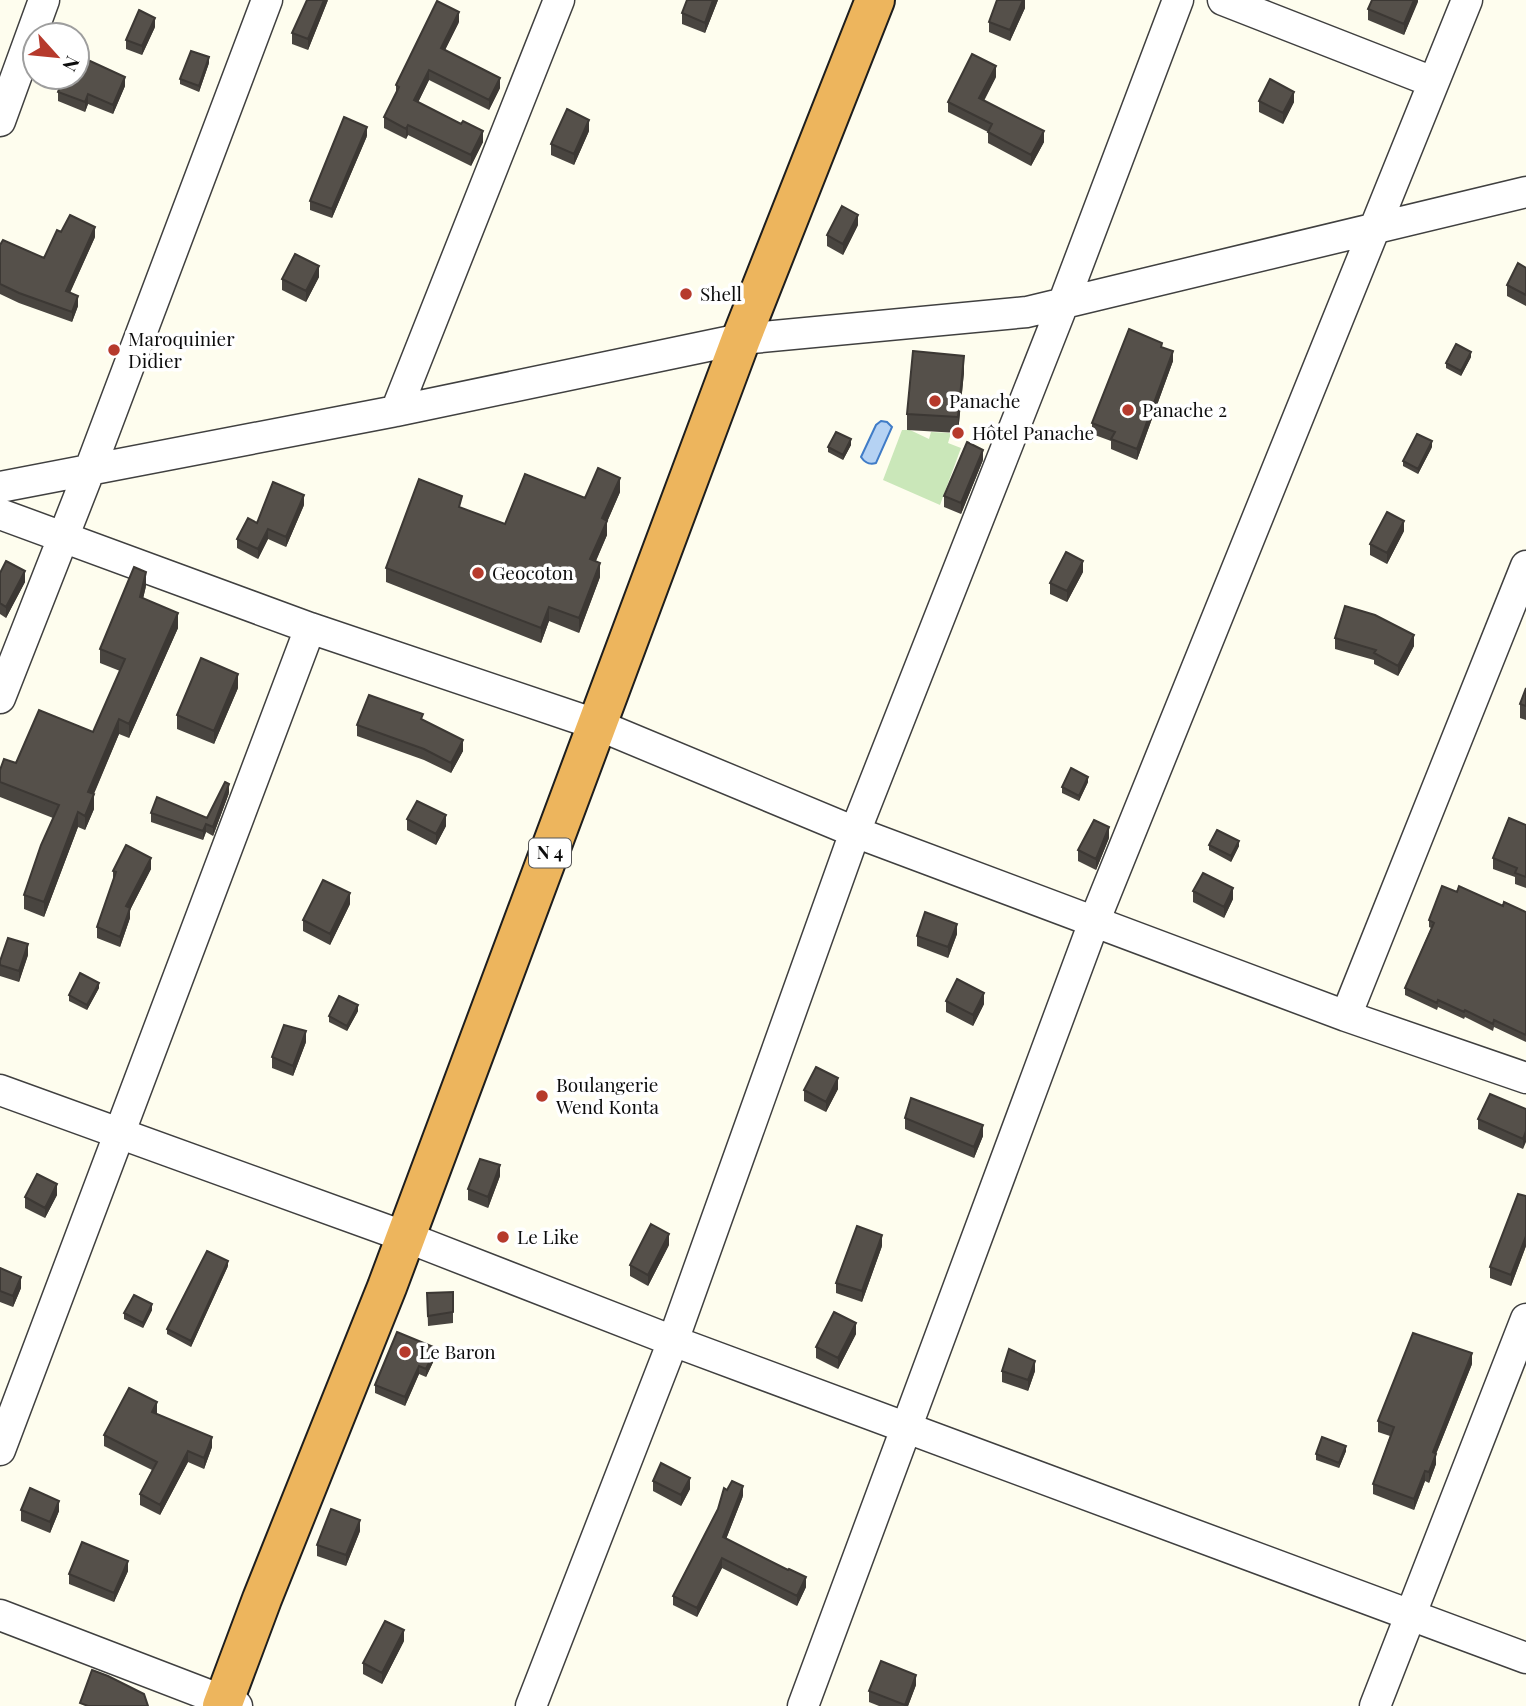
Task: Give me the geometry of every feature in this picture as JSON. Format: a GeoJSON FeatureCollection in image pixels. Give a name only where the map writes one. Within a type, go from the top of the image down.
{"type":"FeatureCollection","features":[{"type":"Feature","properties":{"kind":"highway","name":"N 4"},"geometry":{"type":"LineString","coordinates":[[228,1704],[286,1537],[406,1237],[741,339],[875,0]]}},
{"type":"Feature","properties":{"kind":"street"},"geometry":{"type":"LineString","coordinates":[[0,698],[90,469],[267,0]]}},
{"type":"Feature","properties":{"kind":"street"},"geometry":{"type":"LineString","coordinates":[[396,411],[559,0]]}},
{"type":"Feature","properties":{"kind":"street"},"geometry":{"type":"LineString","coordinates":[[531,1706],[673,1341],[855,832],[1063,303],[1178,0]]}},
{"type":"Feature","properties":{"kind":"street"},"geometry":{"type":"LineString","coordinates":[[1223,0],[1433,82]]}},
{"type":"Feature","properties":{"kind":"street"},"geometry":{"type":"LineString","coordinates":[[803,1706],[1094,922],[1466,0]]}},
{"type":"Feature","properties":{"kind":"street"},"geometry":{"type":"LineString","coordinates":[[0,121],[40,1]]}},
{"type":"Feature","properties":{"kind":"street"},"geometry":{"type":"LineString","coordinates":[[0,487],[396,411],[741,339],[1027,312],[1526,192]]}},
{"type":"Feature","properties":{"kind":"street"},"geometry":{"type":"LineString","coordinates":[[0,514],[310,628],[598,725],[855,832],[1346,1016],[1526,1078]]}},
{"type":"Feature","properties":{"kind":"street"},"geometry":{"type":"LineString","coordinates":[[1346,1016],[1526,566]]}},
{"type":"Feature","properties":{"kind":"street"},"geometry":{"type":"LineString","coordinates":[[0,1450],[310,628]]}},
{"type":"Feature","properties":{"kind":"street"},"geometry":{"type":"LineString","coordinates":[[0,1090],[406,1237],[673,1341],[1526,1658]]}},
{"type":"Feature","properties":{"kind":"street"},"geometry":{"type":"LineString","coordinates":[[1375,1706],[1526,1319]]}},
{"type":"Feature","properties":{"kind":"street"},"geometry":{"type":"LineString","coordinates":[[0,1615],[228,1704]]}},
{"type":"Feature","properties":{"kind":"green space"},"geometry":{"type":"Polygon","coordinates":[[[902,430],[910,430],[929,439],[931,432],[951,433],[948,443],[961,448],[940,505],[883,480],[902,430]]]}},
{"type":"Feature","properties":{"kind":"water"},"geometry":{"type":"Polygon","coordinates":[[[881,421],[892,427],[876,463],[869,464],[861,457],[876,425],[881,421]]]}},
{"type":"Feature","properties":{"kind":"building"},"geometry":{"type":"Polygon","coordinates":[[[307,0],[324,0],[308,39],[292,33],[307,0]]]}},
{"type":"Feature","properties":{"kind":"building"},"geometry":{"type":"Polygon","coordinates":[[[687,0],[713,0],[705,23],[682,13],[687,0]]]}},
{"type":"Feature","properties":{"kind":"building"},"geometry":{"type":"Polygon","coordinates":[[[997,0],[1023,0],[1010,30],[989,22],[997,0]]]}},
{"type":"Feature","properties":{"kind":"building"},"geometry":{"type":"Polygon","coordinates":[[[1372,0],[1414,0],[1404,24],[1368,9],[1372,0]]]}},
{"type":"Feature","properties":{"kind":"building"},"geometry":{"type":"Polygon","coordinates":[[[437,1],[459,12],[441,48],[500,78],[489,100],[429,70],[414,100],[461,124],[463,121],[483,131],[471,155],[408,125],[406,129],[384,117],[399,87],[396,85],[437,1]]]}},
{"type":"Feature","properties":{"kind":"building"},"geometry":{"type":"Polygon","coordinates":[[[139,10],[155,18],[142,46],[126,40],[139,10]]]}},
{"type":"Feature","properties":{"kind":"building"},"geometry":{"type":"Polygon","coordinates":[[[191,51],[209,57],[199,86],[180,79],[191,51]]]}},
{"type":"Feature","properties":{"kind":"building"},"geometry":{"type":"Polygon","coordinates":[[[972,54],[996,66],[979,98],[1044,131],[1031,155],[988,132],[992,124],[948,102],[972,54]]]}},
{"type":"Feature","properties":{"kind":"building"},"geometry":{"type":"Polygon","coordinates":[[[91,61],[125,77],[113,105],[88,94],[85,102],[58,92],[91,91],[91,61]]]}},
{"type":"Feature","properties":{"kind":"building"},"geometry":{"type":"Polygon","coordinates":[[[1270,79],[1294,92],[1283,113],[1259,101],[1270,79]]]}},
{"type":"Feature","properties":{"kind":"building"},"geometry":{"type":"Polygon","coordinates":[[[567,109],[589,120],[574,154],[551,144],[567,109]]]}},
{"type":"Feature","properties":{"kind":"building"},"geometry":{"type":"Polygon","coordinates":[[[344,117],[367,127],[332,209],[310,201],[344,117]]]}},
{"type":"Feature","properties":{"kind":"building"},"geometry":{"type":"Polygon","coordinates":[[[842,206],[858,215],[843,244],[827,235],[842,206]]]}},
{"type":"Feature","properties":{"kind":"building"},"geometry":{"type":"Polygon","coordinates":[[[70,215],[95,227],[66,291],[78,296],[72,312],[0,284],[0,245],[3,240],[44,258],[57,230],[61,232],[70,215]]]}},
{"type":"Feature","properties":{"kind":"building"},"geometry":{"type":"Polygon","coordinates":[[[295,254],[319,266],[306,291],[282,279],[295,254]]]}},
{"type":"Feature","properties":{"kind":"building"},"geometry":{"type":"Polygon","coordinates":[[[1518,263],[1526,268],[1526,295],[1507,285],[1518,263]]]}},
{"type":"Feature","properties":{"kind":"building","name":"Panache 2"},"geometry":{"type":"Polygon","coordinates":[[[1129,329],[1162,343],[1161,347],[1173,351],[1137,449],[1111,439],[1115,432],[1092,423],[1129,329]]]}},
{"type":"Feature","properties":{"kind":"building"},"geometry":{"type":"Polygon","coordinates":[[[1456,344],[1471,352],[1461,371],[1446,363],[1456,344]]]}},
{"type":"Feature","properties":{"kind":"building","name":"Panache"},"geometry":{"type":"Polygon","coordinates":[[[913,351],[964,356],[958,417],[907,414],[913,351]]]}},
{"type":"Feature","properties":{"kind":"building"},"geometry":{"type":"Polygon","coordinates":[[[836,432],[851,439],[843,455],[828,447],[836,432]]]}},
{"type":"Feature","properties":{"kind":"building"},"geometry":{"type":"Polygon","coordinates":[[[1417,434],[1432,441],[1418,469],[1403,461],[1417,434]]]}},
{"type":"Feature","properties":{"kind":"building"},"geometry":{"type":"Polygon","coordinates":[[[967,442],[983,450],[961,503],[944,496],[967,442]]]}},
{"type":"Feature","properties":{"kind":"building"},"geometry":{"type":"Polygon","coordinates":[[[598,468],[620,478],[602,518],[607,521],[590,559],[600,563],[579,618],[549,607],[541,628],[386,568],[419,479],[462,496],[459,507],[505,524],[525,474],[585,498],[598,468]]]}},
{"type":"Feature","properties":{"kind":"building"},"geometry":{"type":"Polygon","coordinates":[[[273,482],[304,495],[286,537],[268,529],[258,549],[237,539],[248,518],[257,523],[273,482]]]}},
{"type":"Feature","properties":{"kind":"building"},"geometry":{"type":"Polygon","coordinates":[[[1387,512],[1404,521],[1387,553],[1370,544],[1387,512]]]}},
{"type":"Feature","properties":{"kind":"building"},"geometry":{"type":"Polygon","coordinates":[[[1066,552],[1083,561],[1067,591],[1050,583],[1066,552]]]}},
{"type":"Feature","properties":{"kind":"building"},"geometry":{"type":"Polygon","coordinates":[[[6,561],[25,571],[6,607],[0,603],[0,573],[6,561]]]}},
{"type":"Feature","properties":{"kind":"building"},"geometry":{"type":"Polygon","coordinates":[[[134,567],[146,572],[140,597],[178,613],[129,724],[119,719],[88,792],[94,794],[85,816],[78,812],[44,902],[24,895],[41,845],[59,805],[0,782],[0,770],[4,759],[16,763],[39,710],[93,732],[125,659],[100,649],[134,567]]]}},
{"type":"Feature","properties":{"kind":"building"},"geometry":{"type":"Polygon","coordinates":[[[1345,606],[1375,615],[1414,635],[1398,666],[1374,653],[1376,650],[1335,638],[1345,606]]]}},
{"type":"Feature","properties":{"kind":"building"},"geometry":{"type":"Polygon","coordinates":[[[201,658],[238,674],[214,731],[177,715],[201,658]]]}},
{"type":"Feature","properties":{"kind":"building"},"geometry":{"type":"Polygon","coordinates":[[[1526,688],[1526,706],[1520,704],[1526,688]]]}},
{"type":"Feature","properties":{"kind":"building"},"geometry":{"type":"Polygon","coordinates":[[[369,695],[423,714],[421,719],[463,740],[451,763],[424,749],[357,725],[369,695]]]}},
{"type":"Feature","properties":{"kind":"building"},"geometry":{"type":"Polygon","coordinates":[[[1071,768],[1088,777],[1079,796],[1062,787],[1071,768]]]}},
{"type":"Feature","properties":{"kind":"building"},"geometry":{"type":"Polygon","coordinates":[[[225,782],[229,784],[213,827],[206,824],[203,831],[151,813],[157,797],[207,818],[225,782]]]}},
{"type":"Feature","properties":{"kind":"building"},"geometry":{"type":"Polygon","coordinates":[[[417,801],[446,815],[436,834],[407,819],[417,801]]]}},
{"type":"Feature","properties":{"kind":"building"},"geometry":{"type":"Polygon","coordinates":[[[1509,818],[1526,825],[1526,877],[1515,873],[1517,868],[1493,858],[1509,818]]]}},
{"type":"Feature","properties":{"kind":"building"},"geometry":{"type":"Polygon","coordinates":[[[1094,820],[1109,827],[1096,859],[1078,850],[1094,820]]]}},
{"type":"Feature","properties":{"kind":"building"},"geometry":{"type":"Polygon","coordinates":[[[1217,830],[1239,841],[1231,856],[1209,845],[1217,830]]]}},
{"type":"Feature","properties":{"kind":"building"},"geometry":{"type":"Polygon","coordinates":[[[126,845],[151,858],[126,906],[130,908],[120,937],[97,927],[116,872],[113,871],[126,845]]]}},
{"type":"Feature","properties":{"kind":"building"},"geometry":{"type":"Polygon","coordinates":[[[1203,873],[1233,888],[1224,907],[1193,891],[1203,873]]]}},
{"type":"Feature","properties":{"kind":"building"},"geometry":{"type":"Polygon","coordinates":[[[323,880],[350,893],[330,934],[303,920],[323,880]]]}},
{"type":"Feature","properties":{"kind":"building"},"geometry":{"type":"Polygon","coordinates":[[[1442,886],[1457,892],[1459,886],[1503,906],[1504,902],[1526,912],[1526,1035],[1494,1020],[1493,1024],[1465,1010],[1464,1012],[1438,1000],[1437,1003],[1405,988],[1434,923],[1429,920],[1442,886]]]}},
{"type":"Feature","properties":{"kind":"building"},"geometry":{"type":"Polygon","coordinates":[[[925,912],[957,924],[948,947],[917,936],[925,912]]]}},
{"type":"Feature","properties":{"kind":"building"},"geometry":{"type":"Polygon","coordinates":[[[8,938],[28,944],[19,971],[0,965],[8,938]]]}},
{"type":"Feature","properties":{"kind":"building"},"geometry":{"type":"Polygon","coordinates":[[[80,973],[99,983],[87,1005],[69,995],[80,973]]]}},
{"type":"Feature","properties":{"kind":"building"},"geometry":{"type":"Polygon","coordinates":[[[957,979],[984,993],[973,1015],[946,1001],[957,979]]]}},
{"type":"Feature","properties":{"kind":"building"},"geometry":{"type":"Polygon","coordinates":[[[339,996],[358,1005],[347,1026],[329,1016],[339,996]]]}},
{"type":"Feature","properties":{"kind":"building"},"geometry":{"type":"Polygon","coordinates":[[[284,1025],[306,1031],[293,1066],[272,1057],[284,1025]]]}},
{"type":"Feature","properties":{"kind":"building"},"geometry":{"type":"Polygon","coordinates":[[[816,1067],[838,1078],[826,1102],[804,1090],[816,1067]]]}},
{"type":"Feature","properties":{"kind":"building"},"geometry":{"type":"Polygon","coordinates":[[[1490,1094],[1526,1109],[1526,1131],[1523,1139],[1478,1119],[1490,1094]]]}},
{"type":"Feature","properties":{"kind":"building"},"geometry":{"type":"Polygon","coordinates":[[[911,1098],[983,1125],[974,1147],[905,1118],[911,1098]]]}},
{"type":"Feature","properties":{"kind":"building"},"geometry":{"type":"Polygon","coordinates":[[[480,1159],[500,1165],[488,1197],[468,1189],[480,1159]]]}},
{"type":"Feature","properties":{"kind":"building"},"geometry":{"type":"Polygon","coordinates":[[[37,1174],[57,1184],[45,1208],[25,1197],[37,1174]]]}},
{"type":"Feature","properties":{"kind":"building"},"geometry":{"type":"Polygon","coordinates":[[[1518,1194],[1526,1196],[1526,1236],[1511,1275],[1490,1267],[1518,1194]]]}},
{"type":"Feature","properties":{"kind":"building"},"geometry":{"type":"Polygon","coordinates":[[[651,1224],[669,1234],[648,1275],[630,1265],[651,1224]]]}},
{"type":"Feature","properties":{"kind":"building"},"geometry":{"type":"Polygon","coordinates":[[[857,1226],[882,1235],[862,1291],[836,1283],[857,1226]]]}},
{"type":"Feature","properties":{"kind":"building"},"geometry":{"type":"Polygon","coordinates":[[[207,1251],[228,1261],[191,1341],[167,1329],[207,1251]]]}},
{"type":"Feature","properties":{"kind":"building"},"geometry":{"type":"Polygon","coordinates":[[[0,1268],[21,1277],[13,1296],[0,1291],[0,1268]]]}},
{"type":"Feature","properties":{"kind":"building"},"geometry":{"type":"Polygon","coordinates":[[[453,1292],[453,1312],[428,1316],[427,1293],[453,1292]]]}},
{"type":"Feature","properties":{"kind":"building"},"geometry":{"type":"Polygon","coordinates":[[[134,1295],[152,1304],[143,1323],[124,1313],[134,1295]]]}},
{"type":"Feature","properties":{"kind":"building"},"geometry":{"type":"Polygon","coordinates":[[[834,1312],[856,1323],[838,1358],[816,1347],[834,1312]]]}},
{"type":"Feature","properties":{"kind":"building"},"geometry":{"type":"Polygon","coordinates":[[[397,1332],[436,1348],[426,1369],[419,1366],[405,1397],[375,1385],[397,1332]]]}},
{"type":"Feature","properties":{"kind":"building"},"geometry":{"type":"Polygon","coordinates":[[[1413,1333],[1472,1353],[1433,1452],[1436,1454],[1429,1472],[1425,1471],[1414,1499],[1373,1484],[1394,1427],[1378,1421],[1413,1333]]]}},
{"type":"Feature","properties":{"kind":"building"},"geometry":{"type":"Polygon","coordinates":[[[1009,1349],[1035,1361],[1028,1380],[1002,1371],[1009,1349]]]}},
{"type":"Feature","properties":{"kind":"building"},"geometry":{"type":"Polygon","coordinates":[[[129,1388],[157,1402],[152,1412],[212,1437],[204,1458],[188,1451],[160,1505],[140,1494],[157,1462],[104,1435],[129,1388]]]}},
{"type":"Feature","properties":{"kind":"building"},"geometry":{"type":"Polygon","coordinates":[[[1322,1437],[1346,1446],[1339,1463],[1316,1454],[1322,1437]]]}},
{"type":"Feature","properties":{"kind":"building"},"geometry":{"type":"Polygon","coordinates":[[[661,1463],[690,1478],[681,1495],[653,1481],[661,1463]]]}},
{"type":"Feature","properties":{"kind":"building"},"geometry":{"type":"Polygon","coordinates":[[[732,1481],[743,1486],[723,1537],[806,1577],[797,1596],[722,1558],[697,1608],[673,1596],[718,1509],[724,1488],[727,1490],[732,1481]]]}},
{"type":"Feature","properties":{"kind":"building"},"geometry":{"type":"Polygon","coordinates":[[[30,1488],[59,1501],[50,1522],[21,1510],[30,1488]]]}},
{"type":"Feature","properties":{"kind":"building"},"geometry":{"type":"Polygon","coordinates":[[[331,1509],[360,1520],[346,1555],[317,1545],[331,1509]]]}},
{"type":"Feature","properties":{"kind":"building"},"geometry":{"type":"Polygon","coordinates":[[[82,1542],[128,1561],[114,1593],[69,1574],[82,1542]]]}},
{"type":"Feature","properties":{"kind":"building"},"geometry":{"type":"Polygon","coordinates":[[[385,1621],[404,1630],[382,1673],[363,1663],[385,1621]]]}},
{"type":"Feature","properties":{"kind":"building"},"geometry":{"type":"Polygon","coordinates":[[[881,1661],[916,1675],[905,1705],[869,1691],[881,1661]]]}},
{"type":"Feature","properties":{"kind":"building"},"geometry":{"type":"Polygon","coordinates":[[[92,1670],[144,1694],[148,1706],[88,1706],[80,1703],[92,1670]]]}},
{"type":"Feature","properties":{"kind":"place","name":"Shell"},"geometry":{"type":"Point","coordinates":[686,294]}},
{"type":"Feature","properties":{"kind":"place","name":"Maroquinier Didier"},"geometry":{"type":"Point","coordinates":[114,350]}},
{"type":"Feature","properties":{"kind":"place","name":"Panache"},"geometry":{"type":"Point","coordinates":[935,401]}},
{"type":"Feature","properties":{"kind":"place","name":"Panache 2"},"geometry":{"type":"Point","coordinates":[1128,410]}},
{"type":"Feature","properties":{"kind":"place","name":"Hôtel Panache"},"geometry":{"type":"Point","coordinates":[958,433]}},
{"type":"Feature","properties":{"kind":"place","name":"Geocoton"},"geometry":{"type":"Point","coordinates":[478,573]}},
{"type":"Feature","properties":{"kind":"place","name":"Boulangerie Wend Konta"},"geometry":{"type":"Point","coordinates":[542,1096]}},
{"type":"Feature","properties":{"kind":"place","name":"Le Like"},"geometry":{"type":"Point","coordinates":[503,1237]}},
{"type":"Feature","properties":{"kind":"place","name":"Le Baron"},"geometry":{"type":"Point","coordinates":[405,1352]}}]}
